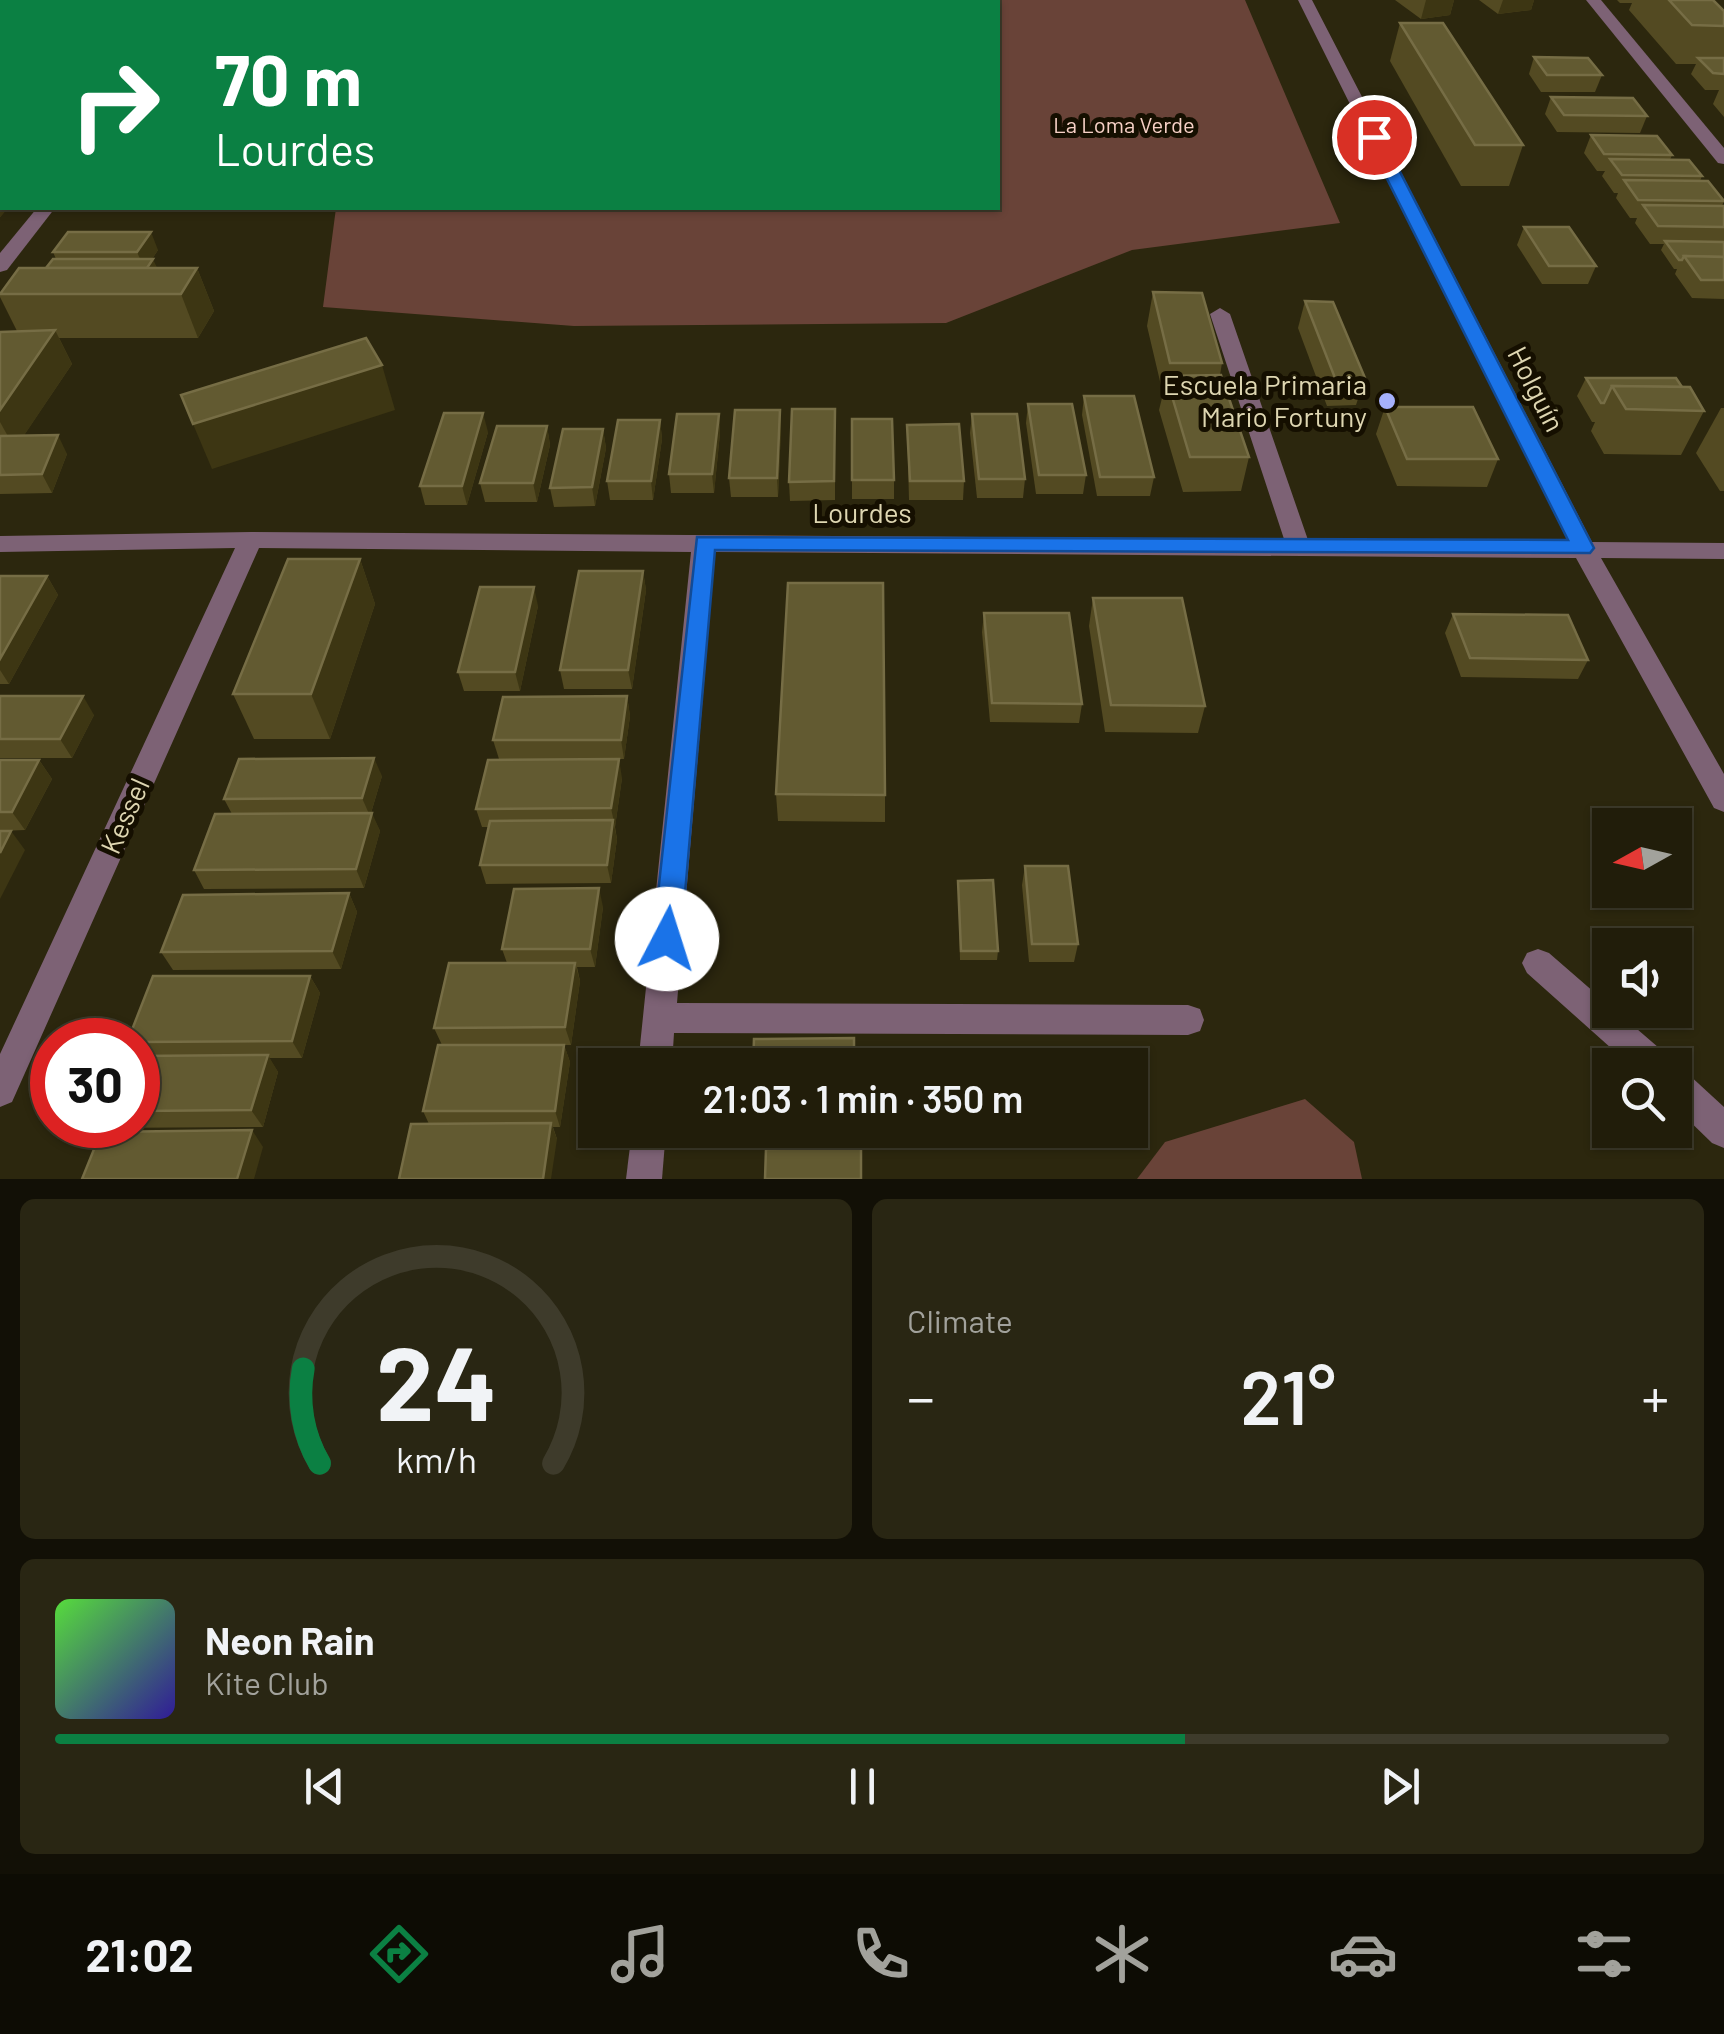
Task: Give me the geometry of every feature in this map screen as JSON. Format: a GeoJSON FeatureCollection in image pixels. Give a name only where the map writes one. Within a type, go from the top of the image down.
{"type":"FeatureCollection","features":[{"type":"Feature","properties":{"kind":"street","name":"Holguín"},"geometry":{"type":"LineString","coordinates":[[1304,0],[1582,548],[1724,800]]}},
{"type":"Feature","properties":{"kind":"street"},"geometry":{"type":"LineString","coordinates":[[1593,0],[1724,159]]}},
{"type":"Feature","properties":{"kind":"street"},"geometry":{"type":"LineString","coordinates":[[0,266],[44,210]]}},
{"type":"Feature","properties":{"kind":"street"},"geometry":{"type":"LineString","coordinates":[[1220,314],[1298,546]]}},
{"type":"Feature","properties":{"kind":"street","name":"Lourdes"},"geometry":{"type":"LineString","coordinates":[[0,544],[251,540],[1724,551]]}},
{"type":"Feature","properties":{"kind":"street","name":"Kessel"},"geometry":{"type":"LineString","coordinates":[[0,1091],[251,540]]}},
{"type":"Feature","properties":{"kind":"street"},"geometry":{"type":"LineString","coordinates":[[657,1048],[704,542]]}},
{"type":"Feature","properties":{"kind":"street"},"geometry":{"type":"LineString","coordinates":[[1538,962],[1635,1048]]}},
{"type":"Feature","properties":{"kind":"street"},"geometry":{"type":"LineString","coordinates":[[660,1018],[1188,1020]]}},
{"type":"Feature","properties":{"kind":"street"},"geometry":{"type":"LineString","coordinates":[[1692,1100],[1724,1131]]}},
{"type":"Feature","properties":{"kind":"street"},"geometry":{"type":"LineString","coordinates":[[644,1179],[647,1148]]}},
{"type":"Feature","properties":{"kind":"green space","name":"La Loma Verde"},"geometry":{"type":"Polygon","coordinates":[[[1000,0],[1245,0],[1340,223],[1132,250],[946,323],[574,326],[323,307],[336,210],[1000,210],[1000,0]]]}},
{"type":"Feature","properties":{"kind":"green space"},"geometry":{"type":"Polygon","coordinates":[[[1305,1099],[1354,1142],[1362,1179],[1137,1179],[1165,1142],[1305,1099]]]}},
{"type":"Feature","properties":{"kind":"building"},"geometry":{"type":"Polygon","coordinates":[[[1669,0],[1713,0],[1724,11],[1724,26],[1692,25],[1669,0]]]}},
{"type":"Feature","properties":{"kind":"building"},"geometry":{"type":"Polygon","coordinates":[[[1400,23],[1443,23],[1523,145],[1475,145],[1400,23]]]}},
{"type":"Feature","properties":{"kind":"building"},"geometry":{"type":"Polygon","coordinates":[[[1534,57],[1588,58],[1602,75],[1547,75],[1534,57]]]}},
{"type":"Feature","properties":{"kind":"building"},"geometry":{"type":"Polygon","coordinates":[[[1698,58],[1724,58],[1724,74],[1713,73],[1698,58]]]}},
{"type":"Feature","properties":{"kind":"building"},"geometry":{"type":"Polygon","coordinates":[[[1551,97],[1633,98],[1647,116],[1564,115],[1551,97]]]}},
{"type":"Feature","properties":{"kind":"building"},"geometry":{"type":"Polygon","coordinates":[[[1591,135],[1657,136],[1672,155],[1604,154],[1591,135]]]}},
{"type":"Feature","properties":{"kind":"building"},"geometry":{"type":"Polygon","coordinates":[[[1610,159],[1689,160],[1702,176],[1622,175],[1610,159]]]}},
{"type":"Feature","properties":{"kind":"building"},"geometry":{"type":"Polygon","coordinates":[[[1624,180],[1708,181],[1724,201],[1638,200],[1624,180]]]}},
{"type":"Feature","properties":{"kind":"building"},"geometry":{"type":"Polygon","coordinates":[[[1643,205],[1724,206],[1724,227],[1658,226],[1643,205]]]}},
{"type":"Feature","properties":{"kind":"building"},"geometry":{"type":"Polygon","coordinates":[[[1524,227],[1569,227],[1596,266],[1549,266],[1524,227]]]}},
{"type":"Feature","properties":{"kind":"building"},"geometry":{"type":"Polygon","coordinates":[[[68,232],[151,232],[137,252],[53,252],[68,232]]]}},
{"type":"Feature","properties":{"kind":"building"},"geometry":{"type":"Polygon","coordinates":[[[1665,241],[1724,242],[1724,257],[1684,256],[1679,260],[1665,241]]]}},
{"type":"Feature","properties":{"kind":"building"},"geometry":{"type":"Polygon","coordinates":[[[1684,256],[1724,257],[1724,280],[1701,280],[1684,256]]]}},
{"type":"Feature","properties":{"kind":"building"},"geometry":{"type":"Polygon","coordinates":[[[53,259],[153,259],[147,268],[46,268],[53,259]]]}},
{"type":"Feature","properties":{"kind":"building"},"geometry":{"type":"Polygon","coordinates":[[[19,268],[197,268],[181,294],[0,294],[19,268]]]}},
{"type":"Feature","properties":{"kind":"building"},"geometry":{"type":"Polygon","coordinates":[[[1153,292],[1202,293],[1222,363],[1170,363],[1153,292]]]}},
{"type":"Feature","properties":{"kind":"building"},"geometry":{"type":"Polygon","coordinates":[[[1305,301],[1333,302],[1365,378],[1335,378],[1305,301]]]}},
{"type":"Feature","properties":{"kind":"building"},"geometry":{"type":"Polygon","coordinates":[[[55,330],[0,410],[0,332],[55,330]]]}},
{"type":"Feature","properties":{"kind":"building"},"geometry":{"type":"Polygon","coordinates":[[[366,338],[382,365],[193,424],[181,395],[366,338]]]}},
{"type":"Feature","properties":{"kind":"building"},"geometry":{"type":"Polygon","coordinates":[[[1221,375],[1249,457],[1190,457],[1166,376],[1221,375]]]}},
{"type":"Feature","properties":{"kind":"building"},"geometry":{"type":"Polygon","coordinates":[[[1586,378],[1676,378],[1682,387],[1612,386],[1601,403],[1586,378]]]}},
{"type":"Feature","properties":{"kind":"building"},"geometry":{"type":"Polygon","coordinates":[[[1612,386],[1690,387],[1704,411],[1626,409],[1612,386]]]}},
{"type":"Feature","properties":{"kind":"building"},"geometry":{"type":"Polygon","coordinates":[[[1084,396],[1134,396],[1154,477],[1100,477],[1084,396]]]}},
{"type":"Feature","properties":{"kind":"building"},"geometry":{"type":"Polygon","coordinates":[[[1028,404],[1072,404],[1086,475],[1039,475],[1028,404]]]}},
{"type":"Feature","properties":{"kind":"building"},"geometry":{"type":"Polygon","coordinates":[[[1385,407],[1473,407],[1498,459],[1407,459],[1385,407]]]}},
{"type":"Feature","properties":{"kind":"building"},"geometry":{"type":"Polygon","coordinates":[[[792,409],[835,409],[834,481],[789,482],[792,409]]]}},
{"type":"Feature","properties":{"kind":"building"},"geometry":{"type":"Polygon","coordinates":[[[735,410],[780,410],[777,478],[729,478],[735,410]]]}},
{"type":"Feature","properties":{"kind":"building"},"geometry":{"type":"Polygon","coordinates":[[[444,413],[483,413],[462,486],[420,486],[444,413]]]}},
{"type":"Feature","properties":{"kind":"building"},"geometry":{"type":"Polygon","coordinates":[[[677,414],[719,414],[712,474],[669,474],[677,414]]]}},
{"type":"Feature","properties":{"kind":"building"},"geometry":{"type":"Polygon","coordinates":[[[972,414],[1017,414],[1025,479],[979,479],[972,414]]]}},
{"type":"Feature","properties":{"kind":"building"},"geometry":{"type":"Polygon","coordinates":[[[852,419],[892,419],[894,480],[852,480],[852,419]]]}},
{"type":"Feature","properties":{"kind":"building"},"geometry":{"type":"Polygon","coordinates":[[[618,420],[660,420],[651,481],[607,481],[618,420]]]}},
{"type":"Feature","properties":{"kind":"building"},"geometry":{"type":"Polygon","coordinates":[[[959,424],[964,481],[910,481],[907,425],[959,424]]]}},
{"type":"Feature","properties":{"kind":"building"},"geometry":{"type":"Polygon","coordinates":[[[497,426],[547,426],[533,483],[480,483],[497,426]]]}},
{"type":"Feature","properties":{"kind":"building"},"geometry":{"type":"Polygon","coordinates":[[[563,429],[603,429],[592,487],[550,488],[563,429]]]}},
{"type":"Feature","properties":{"kind":"building"},"geometry":{"type":"Polygon","coordinates":[[[58,435],[42,474],[0,475],[0,436],[58,435]]]}},
{"type":"Feature","properties":{"kind":"building"},"geometry":{"type":"Polygon","coordinates":[[[288,559],[360,559],[311,694],[233,694],[288,559]]]}},
{"type":"Feature","properties":{"kind":"building"},"geometry":{"type":"Polygon","coordinates":[[[579,571],[643,571],[628,670],[560,670],[579,571]]]}},
{"type":"Feature","properties":{"kind":"building"},"geometry":{"type":"Polygon","coordinates":[[[0,576],[47,576],[0,659],[0,576]]]}},
{"type":"Feature","properties":{"kind":"building"},"geometry":{"type":"Polygon","coordinates":[[[788,583],[883,583],[885,795],[776,794],[788,583]]]}},
{"type":"Feature","properties":{"kind":"building"},"geometry":{"type":"Polygon","coordinates":[[[480,587],[534,587],[515,672],[458,672],[480,587]]]}},
{"type":"Feature","properties":{"kind":"building"},"geometry":{"type":"Polygon","coordinates":[[[1093,598],[1182,598],[1205,706],[1111,705],[1093,598]]]}},
{"type":"Feature","properties":{"kind":"building"},"geometry":{"type":"Polygon","coordinates":[[[984,613],[1069,613],[1082,704],[992,703],[984,613]]]}},
{"type":"Feature","properties":{"kind":"building"},"geometry":{"type":"Polygon","coordinates":[[[1453,614],[1568,615],[1588,660],[1470,658],[1453,614]]]}},
{"type":"Feature","properties":{"kind":"building"},"geometry":{"type":"Polygon","coordinates":[[[0,696],[83,696],[60,739],[0,739],[0,696]]]}},
{"type":"Feature","properties":{"kind":"building"},"geometry":{"type":"Polygon","coordinates":[[[627,696],[621,740],[493,740],[503,697],[627,696]]]}},
{"type":"Feature","properties":{"kind":"building"},"geometry":{"type":"Polygon","coordinates":[[[374,758],[362,798],[224,799],[239,759],[374,758]]]}},
{"type":"Feature","properties":{"kind":"building"},"geometry":{"type":"Polygon","coordinates":[[[619,759],[611,808],[476,809],[488,760],[619,759]]]}},
{"type":"Feature","properties":{"kind":"building"},"geometry":{"type":"Polygon","coordinates":[[[0,760],[39,760],[12,812],[0,812],[0,760]]]}},
{"type":"Feature","properties":{"kind":"building"},"geometry":{"type":"Polygon","coordinates":[[[372,813],[356,869],[194,870],[215,814],[372,813]]]}},
{"type":"Feature","properties":{"kind":"building"},"geometry":{"type":"Polygon","coordinates":[[[613,820],[607,865],[480,865],[490,821],[613,820]]]}},
{"type":"Feature","properties":{"kind":"building"},"geometry":{"type":"Polygon","coordinates":[[[0,831],[11,831],[0,853],[0,831]]]}},
{"type":"Feature","properties":{"kind":"building"},"geometry":{"type":"Polygon","coordinates":[[[1025,866],[1068,866],[1078,944],[1032,944],[1025,866]]]}},
{"type":"Feature","properties":{"kind":"building"},"geometry":{"type":"Polygon","coordinates":[[[993,880],[998,951],[961,951],[958,881],[993,880]]]}},
{"type":"Feature","properties":{"kind":"building"},"geometry":{"type":"Polygon","coordinates":[[[599,888],[590,949],[502,949],[514,889],[599,888]]]}},
{"type":"Feature","properties":{"kind":"building"},"geometry":{"type":"Polygon","coordinates":[[[349,893],[332,951],[161,952],[183,895],[349,893]]]}},
{"type":"Feature","properties":{"kind":"building"},"geometry":{"type":"Polygon","coordinates":[[[449,963],[575,963],[565,1027],[434,1028],[449,963]]]}},
{"type":"Feature","properties":{"kind":"building"},"geometry":{"type":"Polygon","coordinates":[[[153,976],[310,976],[292,1041],[160,1042],[160,1018],[137,1018],[153,976]]]}},
{"type":"Feature","properties":{"kind":"building"},"geometry":{"type":"Polygon","coordinates":[[[854,1038],[854,1048],[754,1048],[754,1039],[854,1038]]]}},
{"type":"Feature","properties":{"kind":"building"},"geometry":{"type":"Polygon","coordinates":[[[438,1045],[564,1045],[555,1111],[423,1111],[438,1045]]]}},
{"type":"Feature","properties":{"kind":"building"},"geometry":{"type":"Polygon","coordinates":[[[268,1055],[251,1110],[160,1111],[160,1056],[268,1055]]]}},
{"type":"Feature","properties":{"kind":"building"},"geometry":{"type":"Polygon","coordinates":[[[551,1123],[543,1179],[399,1179],[411,1124],[551,1123]]]}},
{"type":"Feature","properties":{"kind":"building"},"geometry":{"type":"Polygon","coordinates":[[[252,1130],[237,1179],[82,1179],[95,1148],[160,1148],[160,1131],[252,1130]]]}},
{"type":"Feature","properties":{"kind":"building"},"geometry":{"type":"Polygon","coordinates":[[[861,1148],[861,1179],[765,1179],[766,1149],[861,1148]]]}},
{"type":"Feature","properties":{"kind":"place","name":"Escuela Primaria Mario Fortuny"},"geometry":{"type":"Point","coordinates":[1387,401]}},
{"type":"Feature","properties":{"kind":"route"},"geometry":{"type":"LineString","coordinates":[[667,939],[704,542],[1582,548],[1374,137]]}}]}
